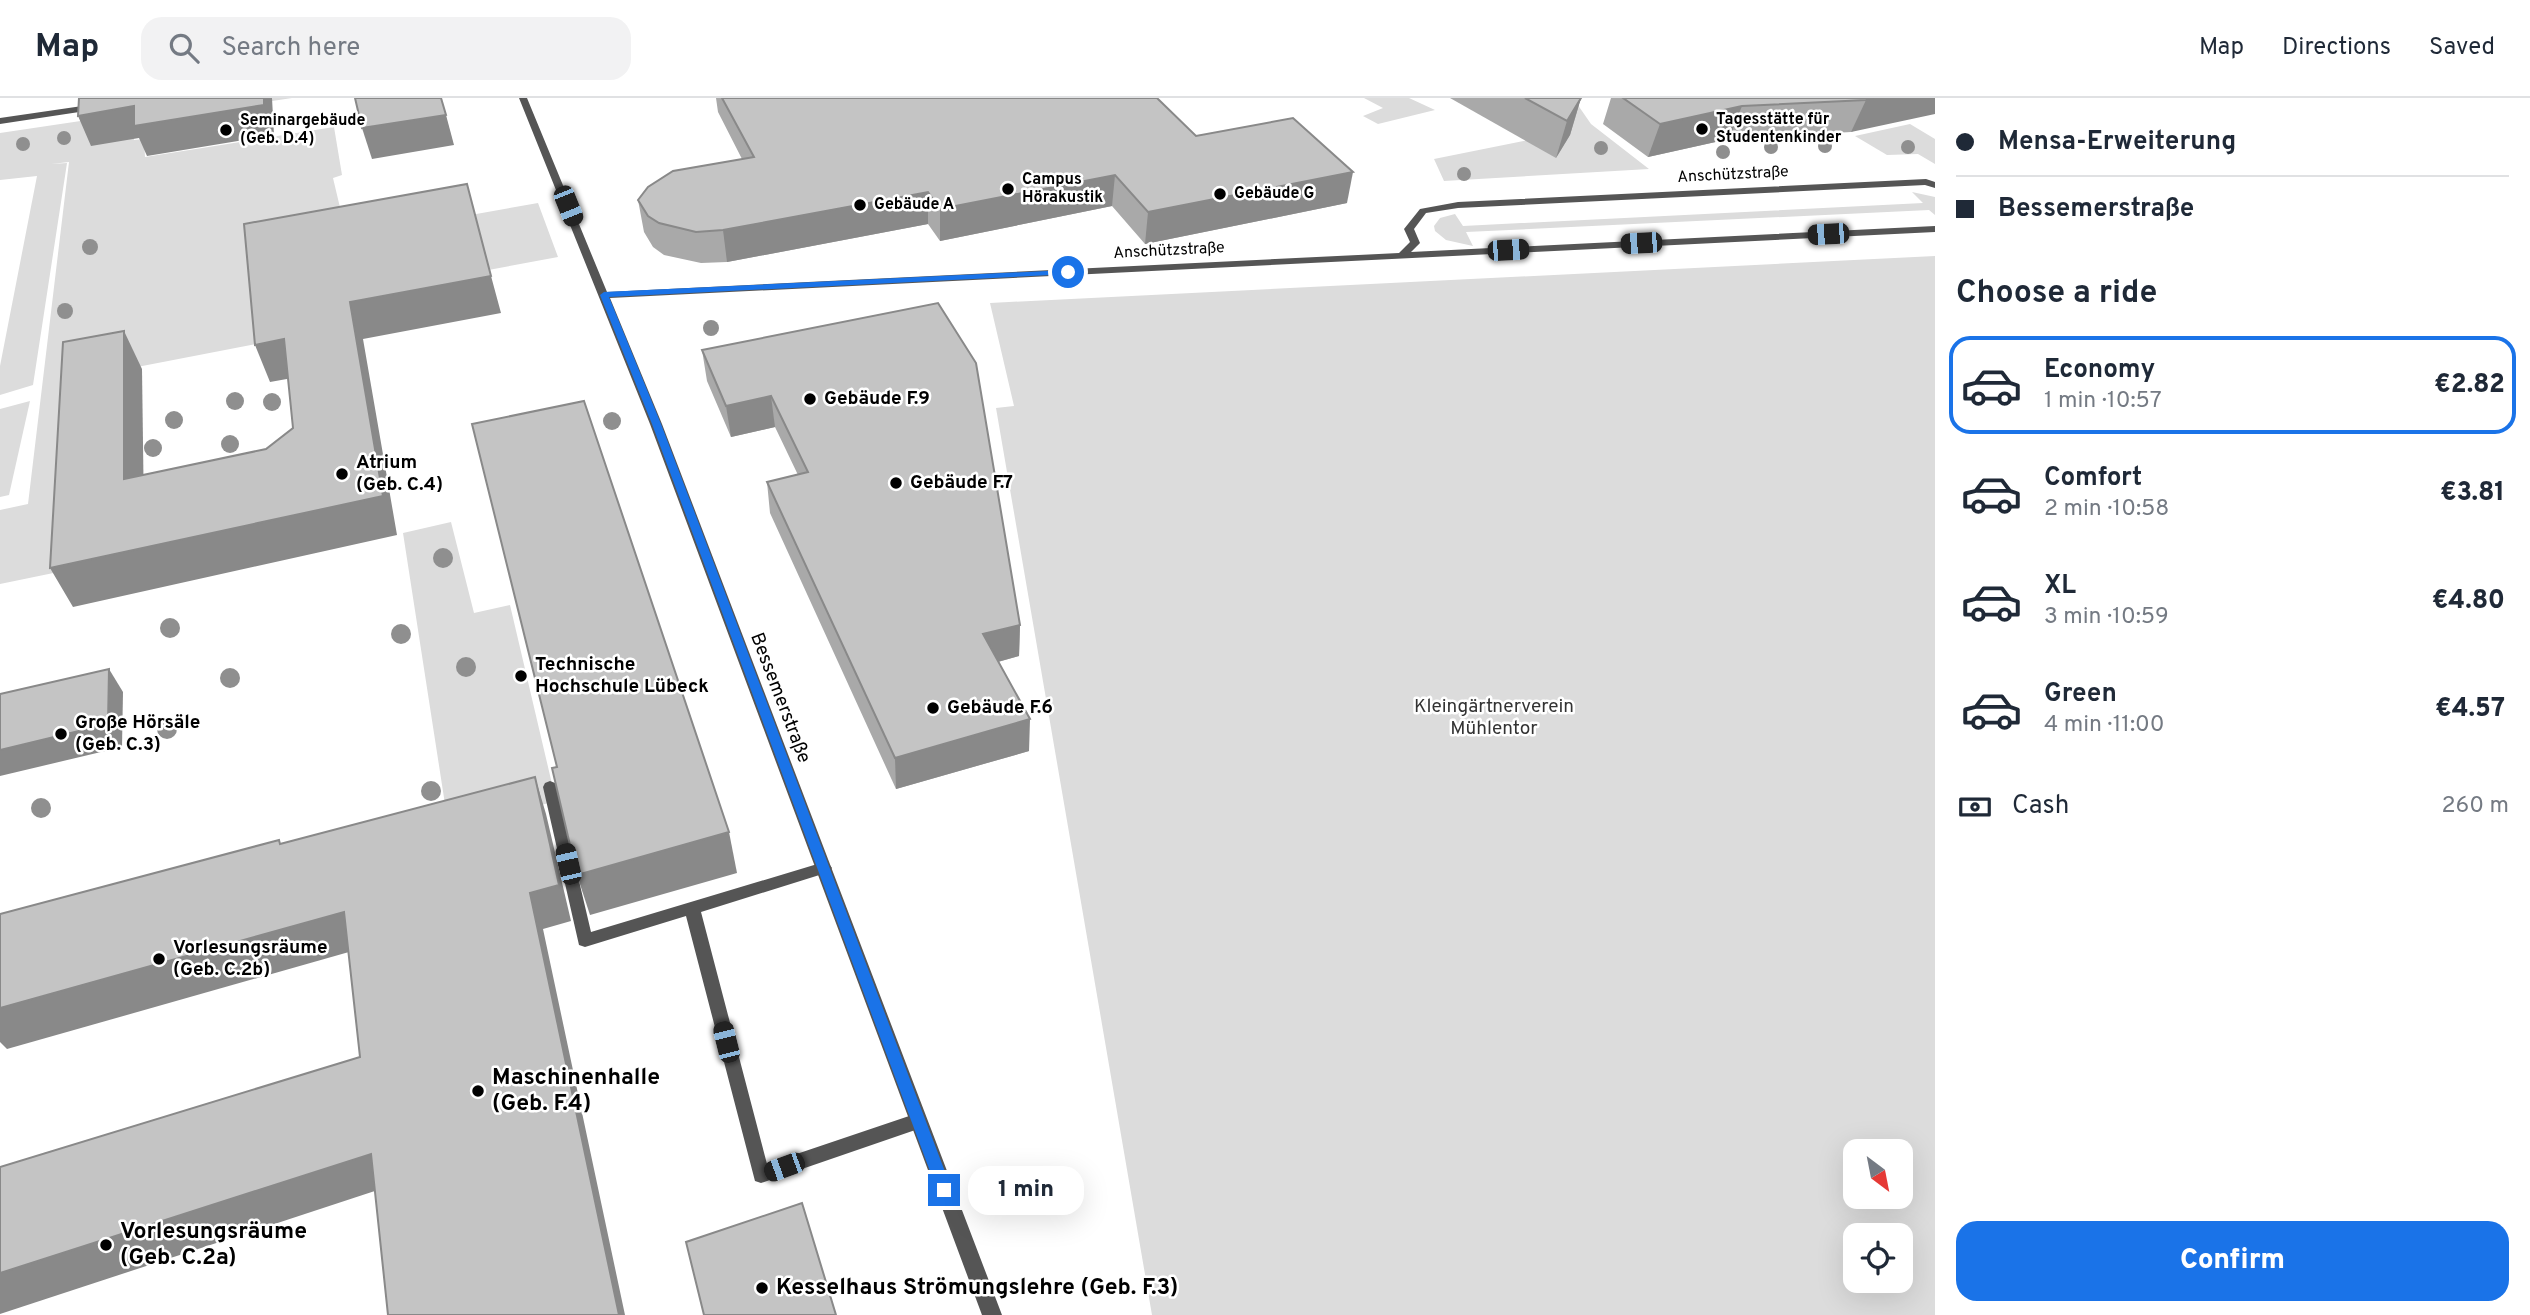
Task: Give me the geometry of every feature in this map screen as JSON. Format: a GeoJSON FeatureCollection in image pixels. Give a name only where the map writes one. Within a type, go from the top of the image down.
{"type":"FeatureCollection","features":[{"type":"Feature","properties":{"kind":"street","name":"Bessemerstraße"},"geometry":{"type":"LineString","coordinates":[[523,98],[656,424],[992,1315]]}},
{"type":"Feature","properties":{"kind":"street"},"geometry":{"type":"LineString","coordinates":[[0,121],[111,105]]}},
{"type":"Feature","properties":{"kind":"street","name":"Anschützstraße"},"geometry":{"type":"LineString","coordinates":[[1401,256],[1415,243],[1409,229],[1423,211],[1458,205],[1926,182],[1935,185]]}},
{"type":"Feature","properties":{"kind":"street","name":"Anschützstraße"},"geometry":{"type":"LineString","coordinates":[[604,295],[1935,229]]}},
{"type":"Feature","properties":{"kind":"street"},"geometry":{"type":"LineString","coordinates":[[550,788],[585,940],[824,868]]}},
{"type":"Feature","properties":{"kind":"street"},"geometry":{"type":"LineString","coordinates":[[692,908],[761,1175],[918,1121]]}},
{"type":"Feature","properties":{"kind":"green space"},"geometry":{"type":"Polygon","coordinates":[[[235,98],[292,98],[133,122],[134,140],[144,139],[145,157],[334,127],[342,175],[333,178],[347,237],[538,203],[558,257],[354,295],[256,344],[75,379],[68,570],[0,584],[0,510],[28,504],[69,162],[51,164],[67,163],[33,385],[0,395],[0,366],[37,176],[0,180],[0,133],[235,98]]]}},
{"type":"Feature","properties":{"kind":"green space"},"geometry":{"type":"Polygon","coordinates":[[[1364,98],[1409,98],[1435,110],[1378,124],[1363,116],[1383,108],[1364,98]]]}},
{"type":"Feature","properties":{"kind":"green space"},"geometry":{"type":"Polygon","coordinates":[[[1573,98],[1591,124],[1649,169],[1444,181],[1434,159],[1549,136],[1573,98]]]}},
{"type":"Feature","properties":{"kind":"green space"},"geometry":{"type":"Polygon","coordinates":[[[1910,124],[1935,139],[1935,164],[1918,154],[1887,155],[1855,136],[1910,124]]]}},
{"type":"Feature","properties":{"kind":"green space"},"geometry":{"type":"Polygon","coordinates":[[[1912,192],[1935,197],[1935,215],[1929,210],[1466,232],[1473,246],[1446,240],[1435,231],[1434,226],[1440,218],[1455,214],[1463,226],[1923,203],[1912,192]]]}},
{"type":"Feature","properties":{"kind":"green space","name":"Kleingärtnerverein Mühlentor"},"geometry":{"type":"Polygon","coordinates":[[[1935,256],[1935,1315],[1152,1315],[996,408],[1014,406],[990,303],[1935,256]]]}},
{"type":"Feature","properties":{"kind":"green space"},"geometry":{"type":"Polygon","coordinates":[[[30,401],[9,495],[0,497],[0,409],[30,401]]]}},
{"type":"Feature","properties":{"kind":"green space"},"geometry":{"type":"Polygon","coordinates":[[[451,522],[474,613],[510,605],[556,801],[449,830],[403,533],[451,522]]]}},
{"type":"Feature","properties":{"kind":"building"},"geometry":{"type":"Polygon","coordinates":[[[79,98],[264,98],[264,105],[134,126],[134,106],[78,116],[79,98]]]}},
{"type":"Feature","properties":{"kind":"building"},"geometry":{"type":"Polygon","coordinates":[[[355,98],[441,98],[446,115],[362,128],[355,98]]]}},
{"type":"Feature","properties":{"kind":"building"},"geometry":{"type":"Polygon","coordinates":[[[722,98],[1157,98],[1196,136],[1293,118],[1353,172],[1148,212],[1115,175],[940,209],[928,192],[723,230],[696,232],[659,223],[648,216],[638,200],[648,187],[673,171],[754,157],[722,98]]]}},
{"type":"Feature","properties":{"kind":"building"},"geometry":{"type":"Polygon","coordinates":[[[1525,98],[1581,98],[1567,121],[1525,98]]]}},
{"type":"Feature","properties":{"kind":"building"},"geometry":{"type":"Polygon","coordinates":[[[1623,98],[1873,98],[1742,106],[1660,124],[1623,98]]]}},
{"type":"Feature","properties":{"kind":"building"},"geometry":{"type":"Polygon","coordinates":[[[467,184],[491,276],[350,302],[383,496],[50,568],[63,342],[124,331],[124,479],[266,449],[293,428],[284,339],[255,345],[244,224],[467,184]]]}},
{"type":"Feature","properties":{"kind":"building"},"geometry":{"type":"Polygon","coordinates":[[[938,303],[976,363],[1020,625],[983,634],[1030,719],[895,758],[767,482],[808,472],[771,396],[726,406],[702,350],[938,303]]]}},
{"type":"Feature","properties":{"kind":"building"},"geometry":{"type":"Polygon","coordinates":[[[584,401],[729,832],[577,875],[552,768],[557,767],[472,424],[584,401]]]}},
{"type":"Feature","properties":{"kind":"building"},"geometry":{"type":"Polygon","coordinates":[[[109,669],[108,724],[0,750],[0,694],[109,669]]]}},
{"type":"Feature","properties":{"kind":"building"},"geometry":{"type":"Polygon","coordinates":[[[535,777],[559,885],[530,893],[619,1315],[388,1315],[371,1154],[0,1273],[0,1167],[360,1057],[344,912],[0,1008],[0,914],[279,840],[280,844],[535,777]]]}},
{"type":"Feature","properties":{"kind":"building","name":"Kesselhaus Strömungslehre (Geb. F.3)"},"geometry":{"type":"Polygon","coordinates":[[[802,1203],[836,1315],[704,1315],[686,1242],[802,1203]]]}},
{"type":"Feature","properties":{"kind":"place","name":"Tagesstätte für Studentenkinder"},"geometry":{"type":"Point","coordinates":[1702,129]}},
{"type":"Feature","properties":{"kind":"place","name":"Seminargebäude (Geb. D.4)"},"geometry":{"type":"Point","coordinates":[226,130]}},
{"type":"Feature","properties":{"kind":"place","name":"Campus Hörakustik"},"geometry":{"type":"Point","coordinates":[1008,189]}},
{"type":"Feature","properties":{"kind":"place","name":"Gebäude G"},"geometry":{"type":"Point","coordinates":[1220,194]}},
{"type":"Feature","properties":{"kind":"place","name":"Gebäude A"},"geometry":{"type":"Point","coordinates":[860,205]}},
{"type":"Feature","properties":{"kind":"place","name":"Gebäude F.9"},"geometry":{"type":"Point","coordinates":[810,399]}},
{"type":"Feature","properties":{"kind":"place","name":"Atrium (Geb. C.4)"},"geometry":{"type":"Point","coordinates":[342,474]}},
{"type":"Feature","properties":{"kind":"place","name":"Gebäude F.7"},"geometry":{"type":"Point","coordinates":[896,483]}},
{"type":"Feature","properties":{"kind":"place","name":"Technische Hochschule Lübeck"},"geometry":{"type":"Point","coordinates":[521,676]}},
{"type":"Feature","properties":{"kind":"place","name":"Gebäude F.6"},"geometry":{"type":"Point","coordinates":[933,708]}},
{"type":"Feature","properties":{"kind":"place","name":"Große Hörsäle (Geb. C.3)"},"geometry":{"type":"Point","coordinates":[61,734]}},
{"type":"Feature","properties":{"kind":"place","name":"Vorlesungsräume (Geb. C.2b)"},"geometry":{"type":"Point","coordinates":[159,959]}},
{"type":"Feature","properties":{"kind":"place","name":"Maschinenhalle (Geb. F.4)"},"geometry":{"type":"Point","coordinates":[478,1091]}},
{"type":"Feature","properties":{"kind":"place","name":"Vorlesungsräume (Geb. C.2a)"},"geometry":{"type":"Point","coordinates":[106,1245]}},
{"type":"Feature","properties":{"kind":"place","name":"Kesselhaus Strömungslehre (Geb. F.3)"},"geometry":{"type":"Point","coordinates":[762,1288]}},
{"type":"Feature","properties":{"kind":"route"},"geometry":{"type":"LineString","coordinates":[[944,1190],[656,424],[604,295],[1068,272]]}}]}
